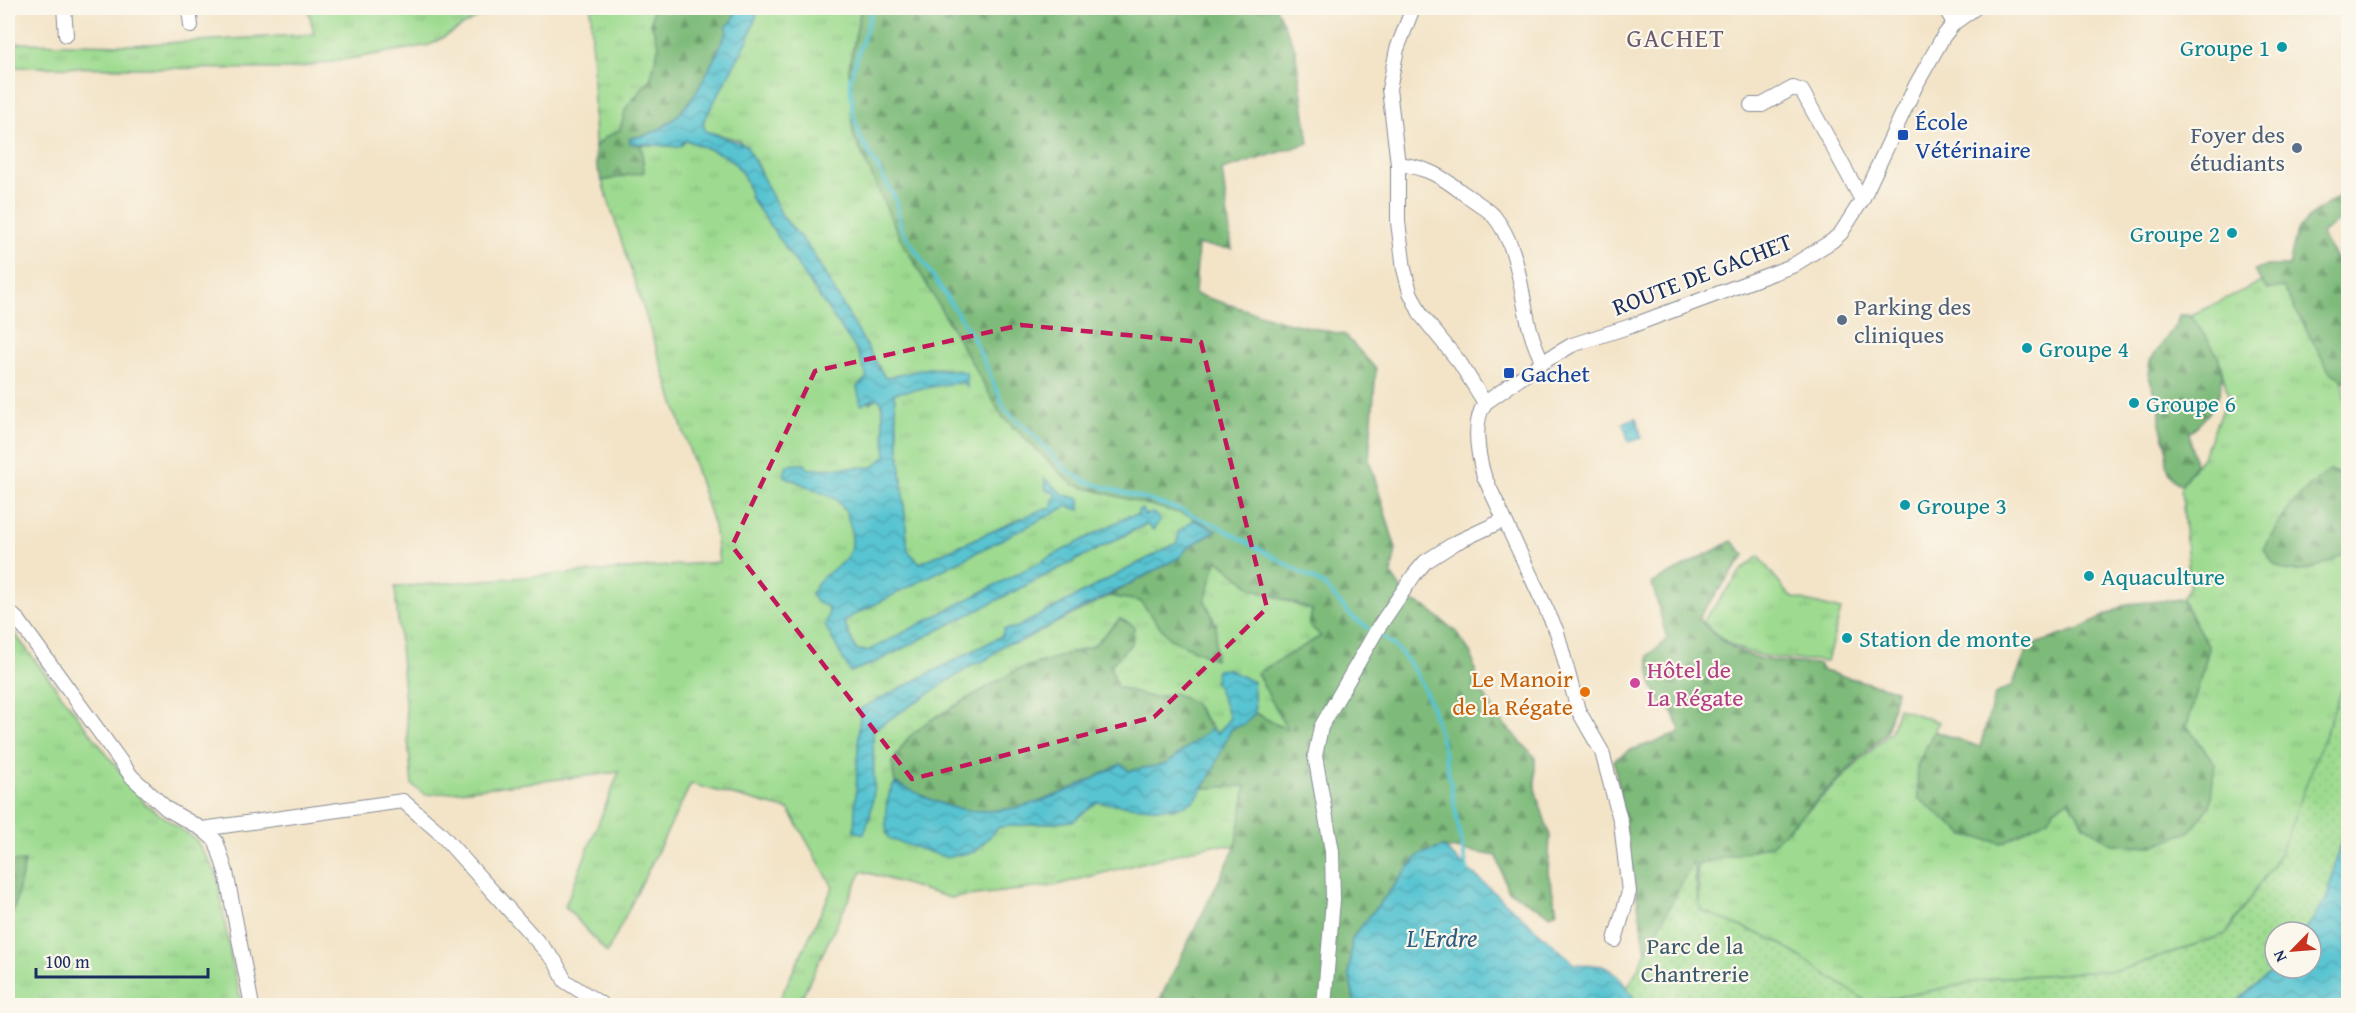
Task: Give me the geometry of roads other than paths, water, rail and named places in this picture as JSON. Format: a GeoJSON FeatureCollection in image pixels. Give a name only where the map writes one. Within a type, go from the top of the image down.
{"type":"FeatureCollection","features":[{"type":"Feature","properties":{"kind":"street"},"geometry":{"type":"LineString","coordinates":[[64,8],[66,35]]}},
{"type":"Feature","properties":{"kind":"street"},"geometry":{"type":"LineString","coordinates":[[189,8],[191,26]]}},
{"type":"Feature","properties":{"kind":"street"},"geometry":{"type":"LineString","coordinates":[[1413,8],[1397,49],[1389,89],[1398,164],[1398,222],[1410,292],[1421,315],[1460,363],[1485,403],[1478,418],[1480,463],[1557,632],[1578,710],[1602,752],[1621,823],[1629,892],[1615,940]]}},
{"type":"Feature","properties":{"kind":"street"},"geometry":{"type":"LineString","coordinates":[[1945,8],[1954,23]]}},
{"type":"Feature","properties":{"kind":"street","name":"ROUTE DE GACHET"},"geometry":{"type":"LineString","coordinates":[[1485,403],[1543,362],[1572,345],[1632,326],[1792,266],[1841,233],[1862,200],[1916,85],[1943,37],[1954,23],[1975,8]]}},
{"type":"Feature","properties":{"kind":"street"},"geometry":{"type":"LineString","coordinates":[[1751,105],[1762,105],[1793,88],[1802,91],[1862,200]]}},
{"type":"Feature","properties":{"kind":"street"},"geometry":{"type":"LineString","coordinates":[[1398,164],[1422,167],[1450,183],[1492,214],[1516,261],[1533,340],[1543,362]]}},
{"type":"Feature","properties":{"kind":"street"},"geometry":{"type":"LineString","coordinates":[[1324,1005],[1333,900],[1332,851],[1315,756],[1321,726],[1375,632],[1425,562],[1455,543],[1504,520]]}},
{"type":"Feature","properties":{"kind":"street"},"geometry":{"type":"LineString","coordinates":[[8,611],[20,621],[132,777],[167,809],[202,829],[216,841],[226,872],[252,1005]]}},
{"type":"Feature","properties":{"kind":"street"},"geometry":{"type":"LineString","coordinates":[[202,829],[403,801],[440,833],[555,961],[565,981],[604,1005]]}},
{"type":"Feature","properties":{"kind":"water"},"geometry":{"type":"Polygon","coordinates":[[[737,8],[759,8],[748,40],[703,122],[705,131],[746,145],[783,217],[810,249],[885,378],[929,368],[966,372],[967,387],[962,382],[894,393],[908,551],[920,563],[1041,510],[1052,509],[1053,499],[1057,498],[1055,493],[1046,490],[1045,479],[1064,495],[1080,499],[1080,510],[1067,506],[850,617],[844,623],[856,650],[868,651],[1129,516],[1138,515],[1138,511],[1142,509],[1144,515],[1153,513],[1160,520],[1153,530],[1146,524],[876,662],[850,672],[825,625],[829,613],[828,607],[816,602],[811,594],[821,579],[845,560],[852,547],[852,531],[846,512],[836,499],[784,476],[787,465],[805,464],[808,469],[873,467],[886,456],[882,403],[877,398],[861,405],[857,387],[867,377],[858,352],[751,198],[742,173],[736,165],[729,158],[686,140],[679,147],[630,143],[630,138],[649,134],[665,126],[691,99],[711,66],[727,32],[727,25],[732,22],[737,8]]]}},
{"type":"Feature","properties":{"kind":"water"},"geometry":{"type":"Polygon","coordinates":[[[1636,418],[1642,438],[1629,442],[1623,423],[1636,418]]]}},
{"type":"Feature","properties":{"kind":"water"},"geometry":{"type":"Polygon","coordinates":[[[1194,520],[1216,530],[1187,548],[1180,557],[1017,643],[1005,644],[987,659],[974,664],[873,730],[874,791],[870,816],[864,834],[854,831],[860,709],[1002,636],[1004,629],[1016,628],[1177,543],[1179,531],[1194,520]]]}},
{"type":"Feature","properties":{"kind":"water"},"geometry":{"type":"Polygon","coordinates":[[[1227,669],[1253,682],[1255,713],[1244,724],[1231,729],[1200,793],[1186,805],[1162,808],[1097,802],[1073,821],[999,827],[974,852],[945,857],[889,839],[886,810],[889,795],[895,783],[947,806],[977,811],[998,810],[1041,801],[1121,764],[1129,771],[1166,764],[1211,729],[1217,734],[1230,718],[1215,681],[1217,670],[1227,669]]]}},
{"type":"Feature","properties":{"kind":"water"},"geometry":{"type":"Polygon","coordinates":[[[2348,811],[2348,1005],[2233,1005],[2263,979],[2323,980],[2323,920],[2312,920],[2327,899],[2348,811]]]}},
{"type":"Feature","properties":{"kind":"water","name":"L'Erdre"},"geometry":{"type":"Polygon","coordinates":[[[1443,847],[1575,964],[1605,966],[1619,977],[1639,1005],[1355,1005],[1349,973],[1352,938],[1419,855],[1443,847]]]}},
{"type":"Feature","properties":{"kind":"waterway"},"geometry":{"type":"LineString","coordinates":[[873,8],[850,79],[853,113],[860,137],[896,200],[901,228],[973,337],[1006,411],[1032,433],[1064,468],[1084,481],[1175,508],[1214,524],[1324,585],[1351,616],[1368,628]]}},
{"type":"Feature","properties":{"kind":"waterway"},"geometry":{"type":"LineString","coordinates":[[1379,635],[1402,654],[1419,679],[1432,709],[1442,742],[1468,872]]}},
{"type":"Feature","properties":{"kind":"place","name":"Groupe 1"},"geometry":{"type":"Point","coordinates":[2282,47]}},
{"type":"Feature","properties":{"kind":"place","name":"École Vétérinaire"},"geometry":{"type":"Point","coordinates":[1903,135]}},
{"type":"Feature","properties":{"kind":"place","name":"Foyer des étudiants"},"geometry":{"type":"Point","coordinates":[2297,148]}},
{"type":"Feature","properties":{"kind":"place","name":"Groupe 2"},"geometry":{"type":"Point","coordinates":[2232,233]}},
{"type":"Feature","properties":{"kind":"place","name":"Parking des cliniques"},"geometry":{"type":"Point","coordinates":[1842,320]}},
{"type":"Feature","properties":{"kind":"place","name":"Groupe 4"},"geometry":{"type":"Point","coordinates":[2027,348]}},
{"type":"Feature","properties":{"kind":"place","name":"Gachet"},"geometry":{"type":"Point","coordinates":[1509,373]}},
{"type":"Feature","properties":{"kind":"place","name":"Groupe 6"},"geometry":{"type":"Point","coordinates":[2134,403]}},
{"type":"Feature","properties":{"kind":"place","name":"Groupe 3"},"geometry":{"type":"Point","coordinates":[1905,505]}},
{"type":"Feature","properties":{"kind":"place","name":"Aquaculture"},"geometry":{"type":"Point","coordinates":[2089,576]}},
{"type":"Feature","properties":{"kind":"place","name":"Station de monte"},"geometry":{"type":"Point","coordinates":[1847,638]}},
{"type":"Feature","properties":{"kind":"place","name":"Hôtel de La Régate"},"geometry":{"type":"Point","coordinates":[1635,683]}},
{"type":"Feature","properties":{"kind":"place","name":"Le Manoir de la Régate"},"geometry":{"type":"Point","coordinates":[1585,692]}},
{"type":"Feature","properties":{"kind":"district","name":"GACHET"},"geometry":{"type":"Point","coordinates":[1676,37]}},
{"type":"Feature","properties":{"kind":"park label","name":"Parc de la Chantrerie"},"geometry":{"type":"Point","coordinates":[1695,959]}}]}
